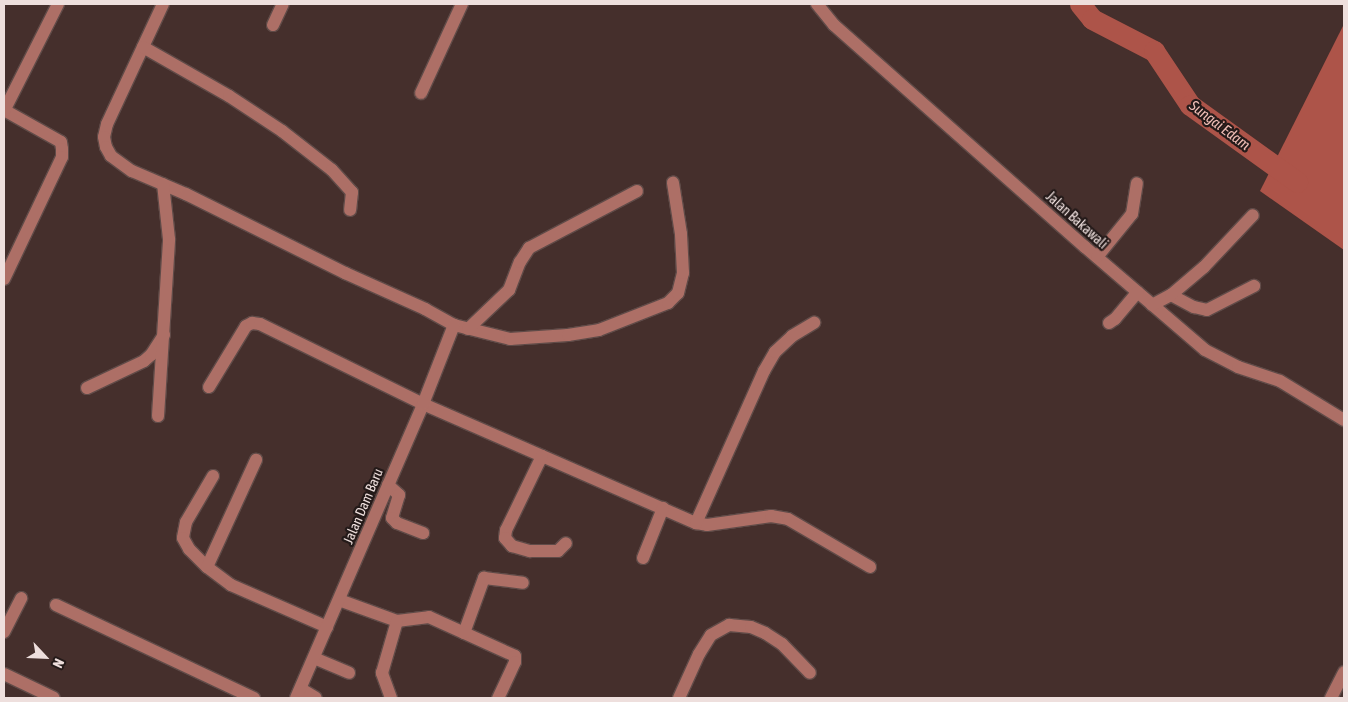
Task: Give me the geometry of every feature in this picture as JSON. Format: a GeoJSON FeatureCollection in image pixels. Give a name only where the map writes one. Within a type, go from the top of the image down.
{"type":"FeatureCollection","features":[{"type":"Feature","properties":{"kind":"street"},"geometry":{"type":"LineString","coordinates":[[4,279],[62,157],[61,142],[4,111],[58,4]]}},
{"type":"Feature","properties":{"kind":"street"},"geometry":{"type":"LineString","coordinates":[[163,4],[107,124],[104,137],[106,147],[111,156],[132,171],[163,184],[345,274],[424,309],[454,325],[519,340],[568,336],[599,330],[668,303],[678,293],[683,273],[681,234],[673,183]]}},
{"type":"Feature","properties":{"kind":"street"},"geometry":{"type":"LineString","coordinates":[[273,25],[283,4]]}},
{"type":"Feature","properties":{"kind":"street"},"geometry":{"type":"LineString","coordinates":[[421,93],[462,4]]}},
{"type":"Feature","properties":{"kind":"street","name":"Jalan Bakawali"},"geometry":{"type":"LineString","coordinates":[[816,4],[834,25],[1062,227],[1215,357],[1280,381],[1344,420]]}},
{"type":"Feature","properties":{"kind":"street"},"geometry":{"type":"LineString","coordinates":[[143,47],[230,96],[282,131],[332,170],[352,192],[350,210]]}},
{"type":"Feature","properties":{"kind":"street"},"geometry":{"type":"LineString","coordinates":[[1097,257],[1132,214],[1136,183]]}},
{"type":"Feature","properties":{"kind":"street"},"geometry":{"type":"LineString","coordinates":[[158,416],[165,332],[169,239],[163,184]]}},
{"type":"Feature","properties":{"kind":"street"},"geometry":{"type":"LineString","coordinates":[[468,329],[509,290],[524,252],[637,191]]}},
{"type":"Feature","properties":{"kind":"street"},"geometry":{"type":"LineString","coordinates":[[1152,305],[1171,295],[1204,267],[1253,215]]}},
{"type":"Feature","properties":{"kind":"street"},"geometry":{"type":"LineString","coordinates":[[1171,295],[1194,308],[1206,310],[1254,286]]}},
{"type":"Feature","properties":{"kind":"street"},"geometry":{"type":"LineString","coordinates":[[1109,323],[1116,319],[1138,292]]}},
{"type":"Feature","properties":{"kind":"street"},"geometry":{"type":"LineString","coordinates":[[696,523],[771,358],[792,336],[814,322]]}},
{"type":"Feature","properties":{"kind":"street"},"geometry":{"type":"LineString","coordinates":[[209,387],[246,326],[252,323],[260,324],[423,404],[696,523],[707,525],[771,516],[788,519],[870,566]]}},
{"type":"Feature","properties":{"kind":"street","name":"Jalan Dam Baru"},"geometry":{"type":"LineString","coordinates":[[298,694],[423,404],[454,325]]}},
{"type":"Feature","properties":{"kind":"street"},"geometry":{"type":"LineString","coordinates":[[87,388],[151,356],[165,332]]}},
{"type":"Feature","properties":{"kind":"street"},"geometry":{"type":"LineString","coordinates":[[542,456],[506,530],[505,538],[512,546],[530,552],[558,551],[566,543]]}},
{"type":"Feature","properties":{"kind":"street"},"geometry":{"type":"LineString","coordinates":[[207,567],[256,460]]}},
{"type":"Feature","properties":{"kind":"street"},"geometry":{"type":"LineString","coordinates":[[213,476],[186,522],[184,538],[189,549],[207,567],[246,592],[327,628]]}},
{"type":"Feature","properties":{"kind":"street"},"geometry":{"type":"LineString","coordinates":[[388,485],[399,495],[392,518],[397,523],[423,533]]}},
{"type":"Feature","properties":{"kind":"street"},"geometry":{"type":"LineString","coordinates":[[643,558],[663,508]]}},
{"type":"Feature","properties":{"kind":"street"},"geometry":{"type":"LineString","coordinates":[[464,632],[484,578],[523,583]]}},
{"type":"Feature","properties":{"kind":"street"},"geometry":{"type":"LineString","coordinates":[[4,632],[21,598]]}},
{"type":"Feature","properties":{"kind":"street"},"geometry":{"type":"LineString","coordinates":[[339,600],[397,621],[429,617],[516,658],[498,698]]}},
{"type":"Feature","properties":{"kind":"street"},"geometry":{"type":"LineString","coordinates":[[56,605],[254,698]]}},
{"type":"Feature","properties":{"kind":"street"},"geometry":{"type":"LineString","coordinates":[[391,698],[382,673],[383,663],[397,621]]}},
{"type":"Feature","properties":{"kind":"street"},"geometry":{"type":"LineString","coordinates":[[679,698],[699,654],[711,635],[729,625],[751,627],[782,644],[810,673]]}},
{"type":"Feature","properties":{"kind":"street"},"geometry":{"type":"LineString","coordinates":[[314,658],[349,673]]}},
{"type":"Feature","properties":{"kind":"street"},"geometry":{"type":"LineString","coordinates":[[1331,698],[1344,672]]}},
{"type":"Feature","properties":{"kind":"street"},"geometry":{"type":"LineString","coordinates":[[4,674],[50,697]]}},
{"type":"Feature","properties":{"kind":"street"},"geometry":{"type":"LineString","coordinates":[[298,694],[316,698]]}},
{"type":"Feature","properties":{"kind":"shaded area"},"geometry":{"type":"Polygon","coordinates":[[[1344,24],[1344,250],[1260,191],[1344,24]]]}},
{"type":"Feature","properties":{"kind":"waterway","name":"Sungai Edam"},"geometry":{"type":"LineString","coordinates":[[1080,4],[1092,19],[1154,51],[1190,105],[1297,182]]}}]}
